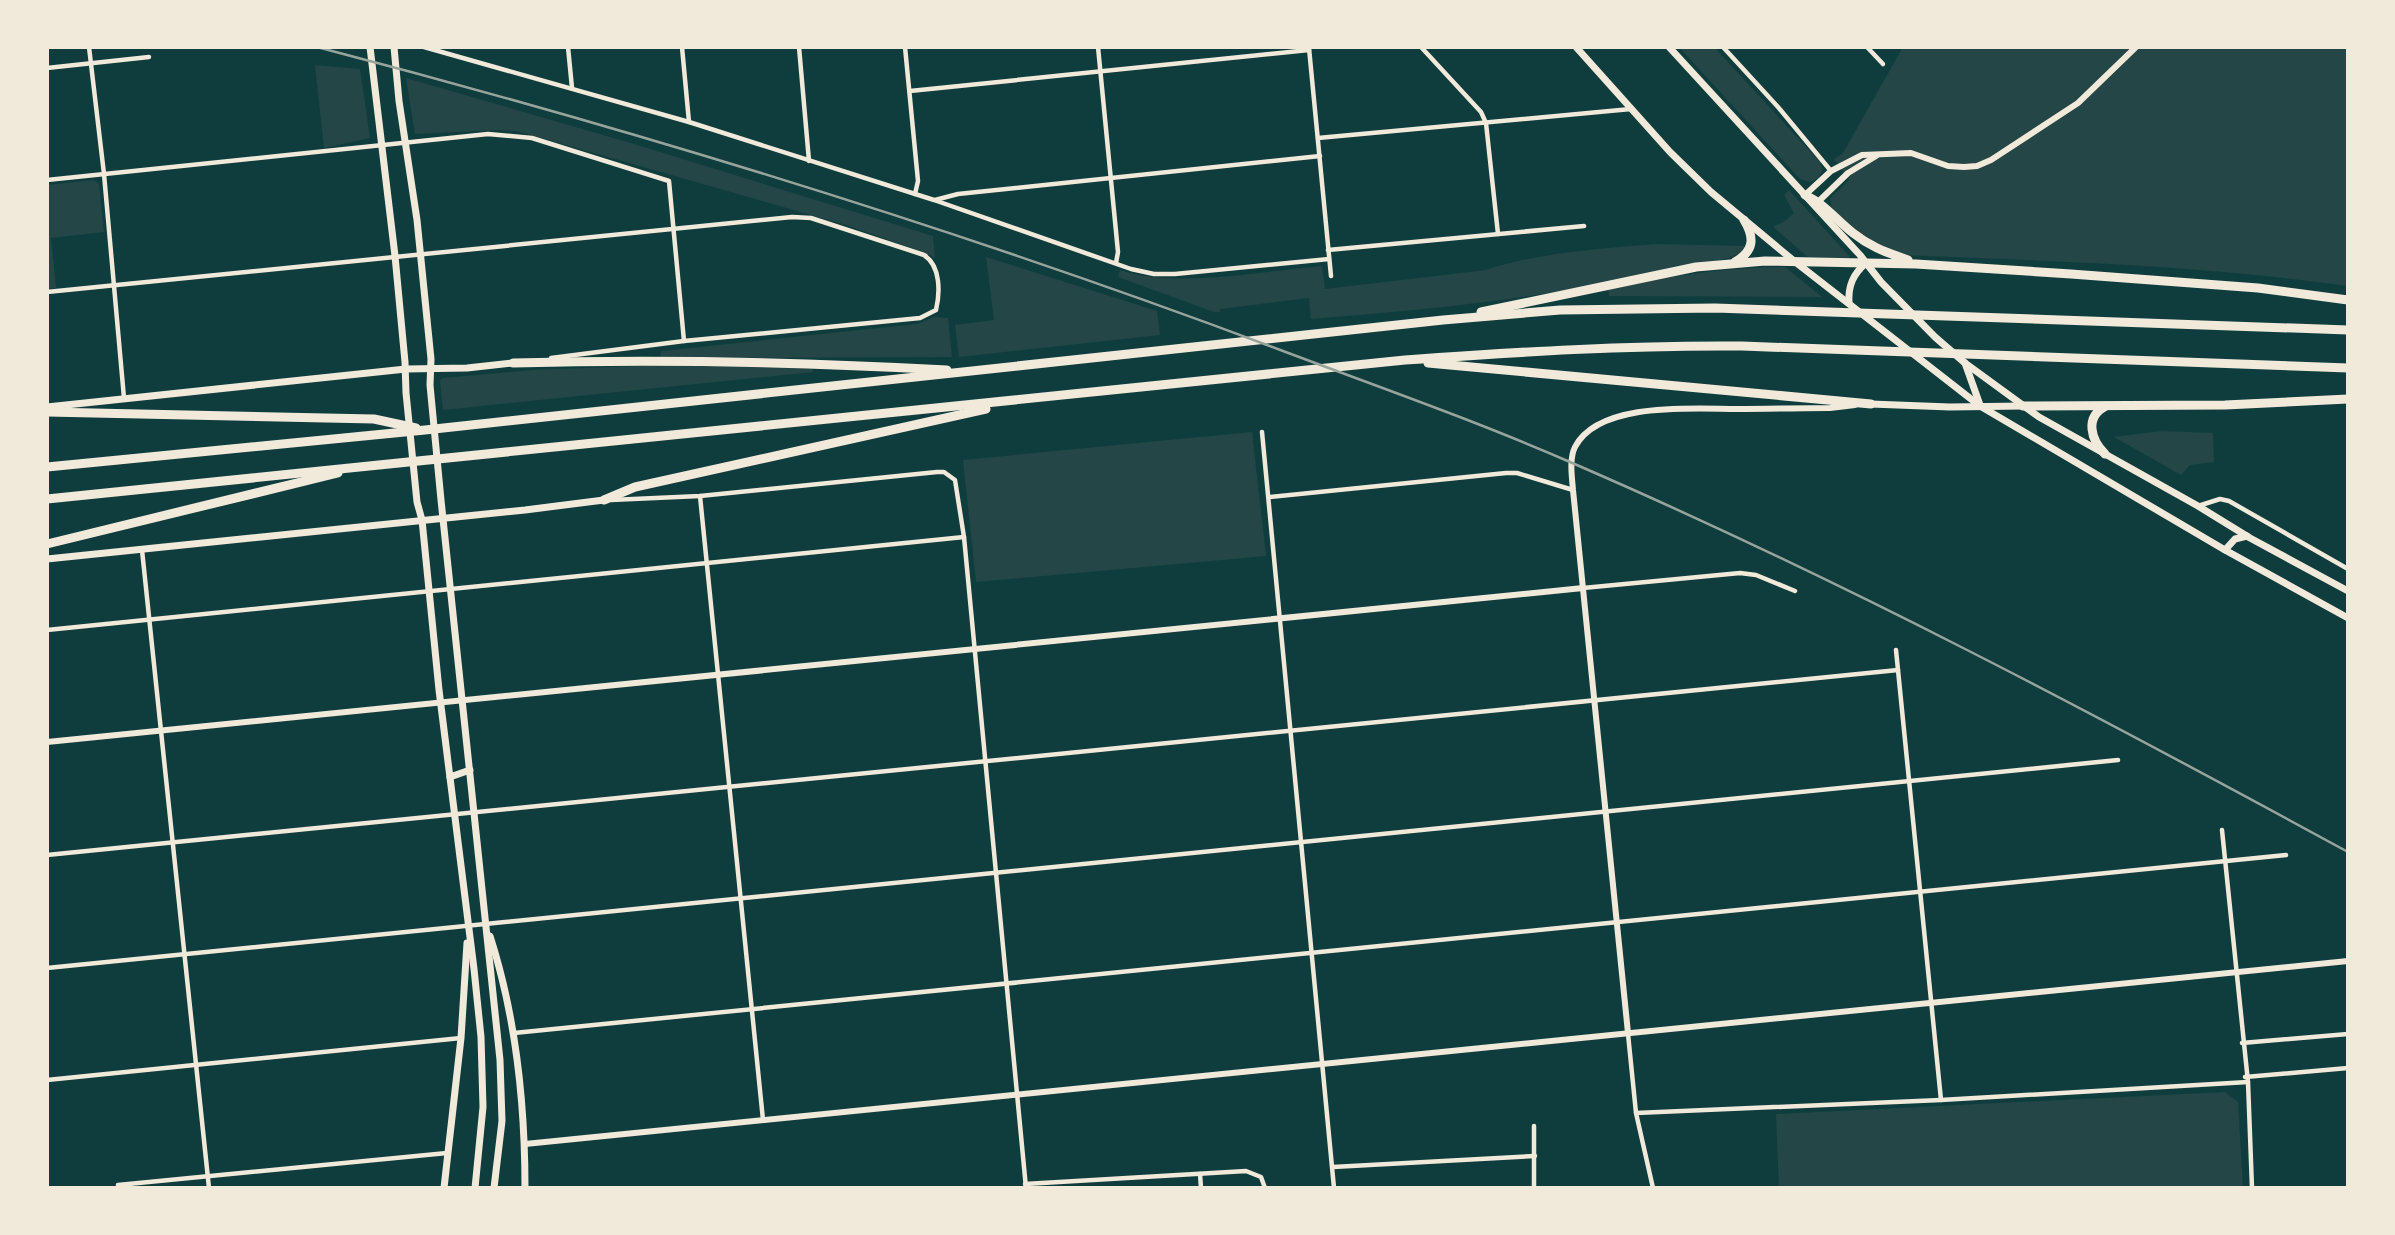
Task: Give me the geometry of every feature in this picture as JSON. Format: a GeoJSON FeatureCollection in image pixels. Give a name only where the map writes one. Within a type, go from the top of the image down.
{"type":"FeatureCollection","features":[{"type":"Feature","properties":{"kind":"highway"},"geometry":{"type":"LineString","coordinates":[[1805,195],[1819,201],[1851,232],[1871,246],[1916,264]]}},
{"type":"Feature","properties":{"kind":"highway"},"geometry":{"type":"LineString","coordinates":[[1732,263],[1744,257],[1749,248],[1751,230],[1744,220]]}},
{"type":"Feature","properties":{"kind":"highway"},"geometry":{"type":"LineString","coordinates":[[1443,320],[1696,267],[1794,261],[1916,264],[2258,288],[2348,300]]}},
{"type":"Feature","properties":{"kind":"highway"},"geometry":{"type":"LineString","coordinates":[[47,467],[425,430],[1443,320],[1560,310],[1715,308],[2348,330]]}},
{"type":"Feature","properties":{"kind":"highway"},"geometry":{"type":"LineString","coordinates":[[47,499],[1405,360],[1548,349],[1664,345],[2348,366]]}},
{"type":"Feature","properties":{"kind":"highway"},"geometry":{"type":"LineString","coordinates":[[1405,360],[1871,404]]}},
{"type":"Feature","properties":{"kind":"highway"},"geometry":{"type":"LineString","coordinates":[[513,363],[606,361],[833,364],[973,371]]}},
{"type":"Feature","properties":{"kind":"highway"},"geometry":{"type":"LineString","coordinates":[[2023,406],[2225,405],[2348,399]]}},
{"type":"Feature","properties":{"kind":"highway"},"geometry":{"type":"LineString","coordinates":[[604,500],[635,487],[1022,400]]}},
{"type":"Feature","properties":{"kind":"highway"},"geometry":{"type":"LineString","coordinates":[[2105,454],[2092,436],[2092,424],[2098,411],[2111,405]]}},
{"type":"Feature","properties":{"kind":"highway"},"geometry":{"type":"LineString","coordinates":[[47,409],[373,419],[425,430]]}},
{"type":"Feature","properties":{"kind":"highway"},"geometry":{"type":"LineString","coordinates":[[47,544],[372,465]]}},
{"type":"Feature","properties":{"kind":"main road"},"geometry":{"type":"LineString","coordinates":[[370,47],[395,256],[417,502],[422,520],[483,1077],[483,1107],[475,1188]]}},
{"type":"Feature","properties":{"kind":"main road"},"geometry":{"type":"LineString","coordinates":[[394,47],[420,254],[441,500],[502,1092],[502,1121],[494,1188]]}},
{"type":"Feature","properties":{"kind":"main road"},"geometry":{"type":"LineString","coordinates":[[1576,47],[1702,184],[1794,261],[1980,406],[2225,550],[2348,618]]}},
{"type":"Feature","properties":{"kind":"main road"},"geometry":{"type":"LineString","coordinates":[[1669,47],[1860,255],[1881,282],[1935,337],[1965,363],[2046,421],[2348,591]]}},
{"type":"Feature","properties":{"kind":"main road"},"geometry":{"type":"LineString","coordinates":[[1850,303],[1852,279],[1866,263]]}},
{"type":"Feature","properties":{"kind":"main road"},"geometry":{"type":"LineString","coordinates":[[47,409],[124,398],[406,369],[467,368],[513,363]]}},
{"type":"Feature","properties":{"kind":"main road"},"geometry":{"type":"LineString","coordinates":[[1965,363],[1980,406]]}},
{"type":"Feature","properties":{"kind":"main road"},"geometry":{"type":"LineString","coordinates":[[1871,404],[2023,406]]}},
{"type":"Feature","properties":{"kind":"main road"},"geometry":{"type":"LineString","coordinates":[[47,559],[604,500]]}},
{"type":"Feature","properties":{"kind":"main road"},"geometry":{"type":"LineString","coordinates":[[2225,550],[2235,539],[2247,536]]}},
{"type":"Feature","properties":{"kind":"main road"},"geometry":{"type":"LineString","coordinates":[[450,777],[470,770]]}},
{"type":"Feature","properties":{"kind":"main road"},"geometry":{"type":"LineString","coordinates":[[486,923],[501,969],[514,1033],[525,1144],[525,1188]]}},
{"type":"Feature","properties":{"kind":"main road"},"geometry":{"type":"LineString","coordinates":[[444,1188],[461,1038],[468,925]]}},
{"type":"Feature","properties":{"kind":"street"},"geometry":{"type":"LineString","coordinates":[[89,47],[104,174],[124,398]]}},
{"type":"Feature","properties":{"kind":"street"},"geometry":{"type":"LineString","coordinates":[[424,47],[690,122],[934,200],[1131,269],[1154,274],[1175,274],[1329,259]]}},
{"type":"Feature","properties":{"kind":"street"},"geometry":{"type":"LineString","coordinates":[[456,47],[457,55]]}},
{"type":"Feature","properties":{"kind":"street"},"geometry":{"type":"LineString","coordinates":[[568,47],[572,89]]}},
{"type":"Feature","properties":{"kind":"street"},"geometry":{"type":"LineString","coordinates":[[682,47],[690,122]]}},
{"type":"Feature","properties":{"kind":"street"},"geometry":{"type":"LineString","coordinates":[[799,47],[809,161]]}},
{"type":"Feature","properties":{"kind":"street"},"geometry":{"type":"LineString","coordinates":[[905,47],[918,181],[915,194]]}},
{"type":"Feature","properties":{"kind":"street"},"geometry":{"type":"LineString","coordinates":[[1098,47],[1118,252],[1116,263]]}},
{"type":"Feature","properties":{"kind":"street"},"geometry":{"type":"LineString","coordinates":[[1421,47],[1481,112],[1486,123],[1498,234]]}},
{"type":"Feature","properties":{"kind":"street"},"geometry":{"type":"LineString","coordinates":[[1723,47],[1831,171]]}},
{"type":"Feature","properties":{"kind":"street"},"geometry":{"type":"LineString","coordinates":[[1867,47],[1883,64]]}},
{"type":"Feature","properties":{"kind":"street"},"geometry":{"type":"LineString","coordinates":[[1805,195],[1831,171],[1862,155],[1911,153],[1948,166],[1977,166],[1991,160],[2078,103],[2136,47]]}},
{"type":"Feature","properties":{"kind":"street"},"geometry":{"type":"LineString","coordinates":[[910,91],[1309,49],[1331,276]]}},
{"type":"Feature","properties":{"kind":"street"},"geometry":{"type":"LineString","coordinates":[[47,68],[149,57]]}},
{"type":"Feature","properties":{"kind":"street"},"geometry":{"type":"LineString","coordinates":[[1318,138],[1631,109]]}},
{"type":"Feature","properties":{"kind":"street"},"geometry":{"type":"LineString","coordinates":[[47,180],[501,134],[532,138],[669,181],[684,341]]}},
{"type":"Feature","properties":{"kind":"street"},"geometry":{"type":"LineString","coordinates":[[1819,201],[1848,173],[1877,155]]}},
{"type":"Feature","properties":{"kind":"street"},"geometry":{"type":"LineString","coordinates":[[934,200],[958,194],[1320,156]]}},
{"type":"Feature","properties":{"kind":"street"},"geometry":{"type":"LineString","coordinates":[[47,292],[772,218],[811,218],[925,255],[931,259],[936,269],[939,298],[936,310],[920,318],[684,341],[513,363]]}},
{"type":"Feature","properties":{"kind":"street"},"geometry":{"type":"LineString","coordinates":[[1328,250],[1584,226]]}},
{"type":"Feature","properties":{"kind":"street"},"geometry":{"type":"LineString","coordinates":[[1653,1188],[1636,1113],[1573,490],[1572,456],[1575,447],[1587,433],[1618,418],[1666,410],[1829,408],[1871,404]]}},
{"type":"Feature","properties":{"kind":"street"},"geometry":{"type":"LineString","coordinates":[[1262,432],[1334,1188]]}},
{"type":"Feature","properties":{"kind":"street"},"geometry":{"type":"LineString","coordinates":[[604,500],[700,496],[937,472],[944,472],[952,477],[957,488],[964,537],[1025,1186],[1245,1171],[1258,1175],[1265,1188]]}},
{"type":"Feature","properties":{"kind":"street"},"geometry":{"type":"LineString","coordinates":[[1269,496],[1506,472],[1573,490]]}},
{"type":"Feature","properties":{"kind":"street"},"geometry":{"type":"LineString","coordinates":[[700,496],[763,1120]]}},
{"type":"Feature","properties":{"kind":"street"},"geometry":{"type":"LineString","coordinates":[[2198,506],[2224,499],[2348,569]]}},
{"type":"Feature","properties":{"kind":"street"},"geometry":{"type":"LineString","coordinates":[[47,630],[964,537]]}},
{"type":"Feature","properties":{"kind":"street"},"geometry":{"type":"LineString","coordinates":[[142,550],[209,1188]]}},
{"type":"Feature","properties":{"kind":"street"},"geometry":{"type":"LineString","coordinates":[[47,742],[1740,573],[1756,575],[1795,591]]}},
{"type":"Feature","properties":{"kind":"street"},"geometry":{"type":"LineString","coordinates":[[1896,650],[1941,1100]]}},
{"type":"Feature","properties":{"kind":"street"},"geometry":{"type":"LineString","coordinates":[[47,855],[1898,670]]}},
{"type":"Feature","properties":{"kind":"street"},"geometry":{"type":"LineString","coordinates":[[47,968],[2118,760]]}},
{"type":"Feature","properties":{"kind":"street"},"geometry":{"type":"LineString","coordinates":[[2222,831],[2246,1079],[2252,1188]]}},
{"type":"Feature","properties":{"kind":"street"},"geometry":{"type":"LineString","coordinates":[[514,1033],[2286,855]]}},
{"type":"Feature","properties":{"kind":"street"},"geometry":{"type":"LineString","coordinates":[[525,1144],[2348,961]]}},
{"type":"Feature","properties":{"kind":"street"},"geometry":{"type":"LineString","coordinates":[[2242,1043],[2348,1034]]}},
{"type":"Feature","properties":{"kind":"street"},"geometry":{"type":"LineString","coordinates":[[47,1080],[461,1038]]}},
{"type":"Feature","properties":{"kind":"street"},"geometry":{"type":"LineString","coordinates":[[1636,1113],[1941,1100],[2246,1079],[2348,1068]]}},
{"type":"Feature","properties":{"kind":"street"},"geometry":{"type":"LineString","coordinates":[[1534,1126],[1534,1188]]}},
{"type":"Feature","properties":{"kind":"street"},"geometry":{"type":"LineString","coordinates":[[118,1185],[447,1153]]}},
{"type":"Feature","properties":{"kind":"street"},"geometry":{"type":"LineString","coordinates":[[1332,1167],[1535,1156]]}},
{"type":"Feature","properties":{"kind":"street"},"geometry":{"type":"LineString","coordinates":[[1200,1174],[1201,1188]]}},
{"type":"Feature","properties":{"kind":"street"},"geometry":{"type":"LineString","coordinates":[[1135,1178],[1136,1188]]}},
{"type":"Feature","properties":{"kind":"shaded area"},"geometry":{"type":"Polygon","coordinates":[[[1679,47],[1714,47],[1820,162],[1822,171],[1818,178],[1810,182],[1800,179],[1679,47]]]}},
{"type":"Feature","properties":{"kind":"shaded area"},"geometry":{"type":"Polygon","coordinates":[[[1903,47],[2348,47],[2348,286],[2180,269],[1900,255],[1873,244],[1832,210],[1830,198],[1849,180],[1834,159],[1843,153],[1903,47]]]}},
{"type":"Feature","properties":{"kind":"shaded area"},"geometry":{"type":"Polygon","coordinates":[[[315,65],[360,69],[370,138],[324,148],[315,65]]]}},
{"type":"Feature","properties":{"kind":"shaded area"},"geometry":{"type":"Polygon","coordinates":[[[406,78],[634,144],[933,236],[935,258],[846,225],[517,131],[415,134],[406,78]]]}},
{"type":"Feature","properties":{"kind":"shaded area"},"geometry":{"type":"Polygon","coordinates":[[[94,180],[99,184],[104,232],[51,238],[56,288],[47,289],[47,185],[94,180]]]}},
{"type":"Feature","properties":{"kind":"shaded area"},"geometry":{"type":"Polygon","coordinates":[[[1789,190],[1849,258],[1808,257],[1773,227],[1794,213],[1784,195],[1789,190]]]}},
{"type":"Feature","properties":{"kind":"shaded area"},"geometry":{"type":"Polygon","coordinates":[[[1657,244],[1745,246],[1741,252],[1725,259],[1676,266],[1561,291],[1405,311],[1311,319],[1309,298],[1214,312],[1118,277],[1120,270],[1167,278],[1193,278],[1322,266],[1325,289],[1486,270],[1527,259],[1570,252],[1657,244]]]}},
{"type":"Feature","properties":{"kind":"shaded area"},"geometry":{"type":"Polygon","coordinates":[[[986,257],[1157,311],[1160,335],[959,357],[955,325],[994,320],[986,257]]]}},
{"type":"Feature","properties":{"kind":"shaded area"},"geometry":{"type":"Polygon","coordinates":[[[1785,267],[1822,297],[1609,296],[1608,289],[1674,277],[1785,267]]]}},
{"type":"Feature","properties":{"kind":"shaded area"},"geometry":{"type":"Polygon","coordinates":[[[935,317],[948,318],[952,357],[660,358],[661,351],[917,324],[935,317]]]}},
{"type":"Feature","properties":{"kind":"shaded area"},"geometry":{"type":"Polygon","coordinates":[[[635,366],[812,366],[813,372],[443,410],[440,380],[444,378],[532,370],[635,366]]]}},
{"type":"Feature","properties":{"kind":"shaded area"},"geometry":{"type":"Polygon","coordinates":[[[2161,431],[2213,433],[2214,462],[2190,465],[2181,475],[2114,437],[2161,431]]]}},
{"type":"Feature","properties":{"kind":"shaded area"},"geometry":{"type":"Polygon","coordinates":[[[1252,432],[1266,556],[976,582],[963,460],[1252,432]]]}},
{"type":"Feature","properties":{"kind":"shaded area"},"geometry":{"type":"Polygon","coordinates":[[[2225,1092],[2238,1102],[2243,1188],[1779,1188],[1776,1114],[2225,1092]]]}},
{"type":"Feature","properties":{"kind":"railway"},"geometry":{"type":"LineString","coordinates":[[317,47],[683,149],[924,225],[1164,307],[1499,432],[1669,506],[1866,599],[2060,698],[2348,852]]}}]}
